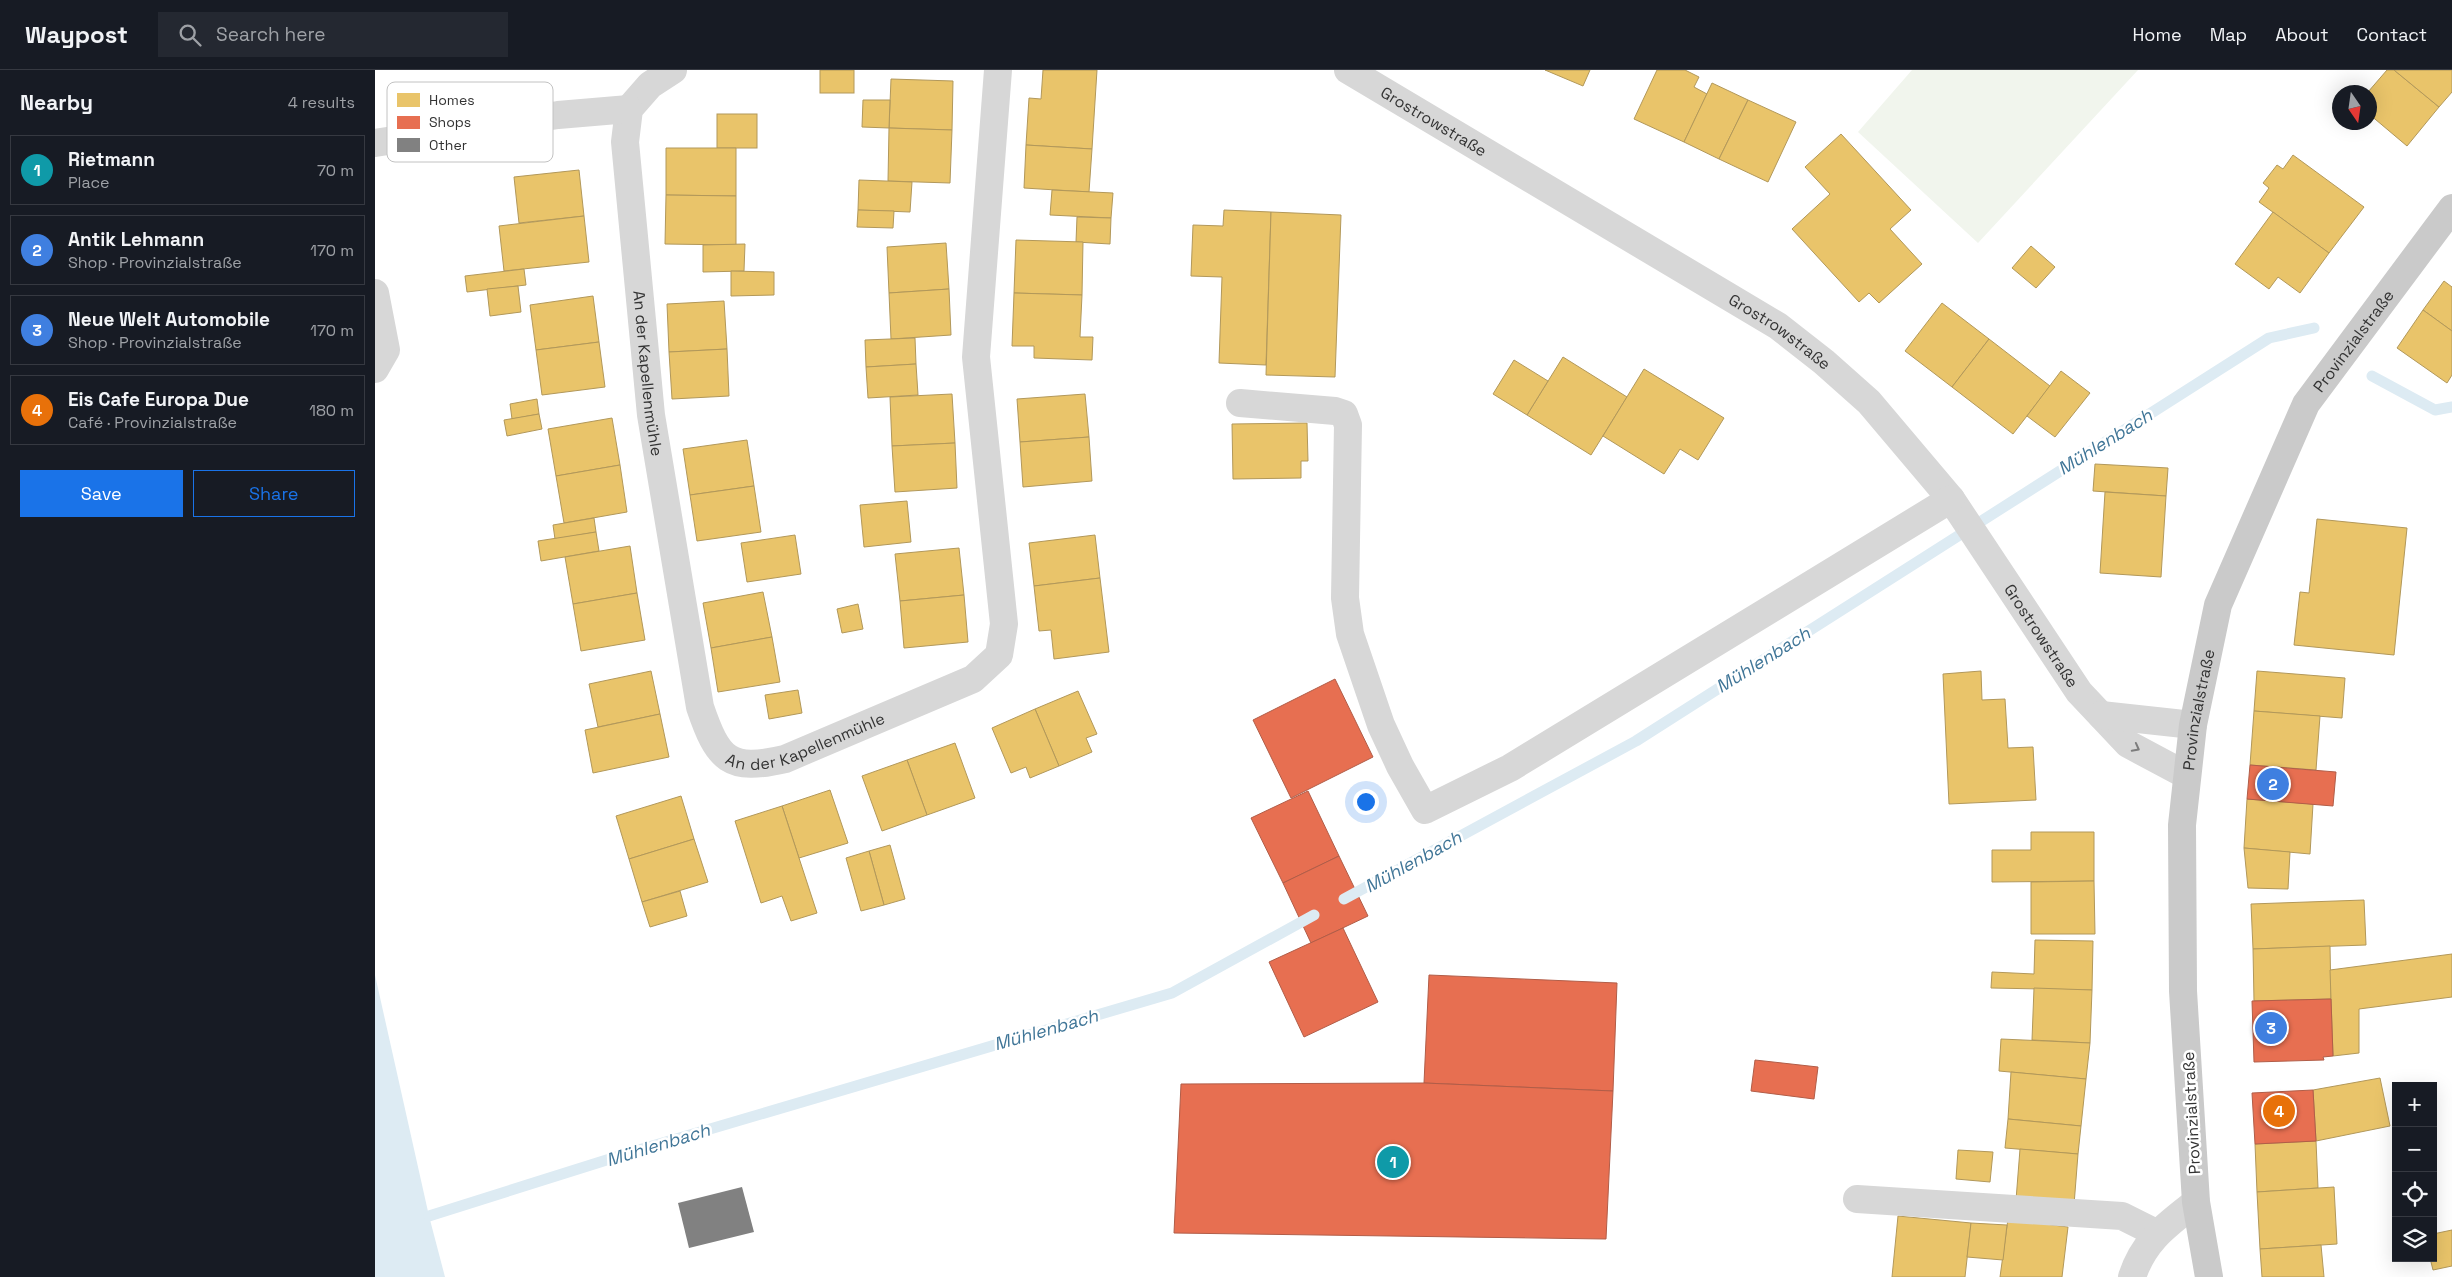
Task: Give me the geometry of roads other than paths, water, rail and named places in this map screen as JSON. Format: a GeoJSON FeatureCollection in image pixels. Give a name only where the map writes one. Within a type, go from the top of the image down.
{"type":"FeatureCollection","features":[{"type":"Feature","properties":{"kind":"main road","name":"Provinzialstraße"},"geometry":{"type":"LineString","coordinates":[[2209,1277],[2196,1202],[2183,991],[2182,825],[2193,725],[2218,606],[2306,404],[2452,208]]}},
{"type":"Feature","properties":{"kind":"street"},"geometry":{"type":"LineString","coordinates":[[553,117],[629,109],[651,85],[673,70]]}},
{"type":"Feature","properties":{"kind":"street","name":"An der Kapellenmühle"},"geometry":{"type":"LineString","coordinates":[[629,109],[625,142],[651,415],[701,707],[711,739],[726,758],[757,765],[785,759],[973,680],[999,655],[1004,624],[977,357],[998,70]]}},
{"type":"Feature","properties":{"kind":"street","name":"Grostrowstraße"},"geometry":{"type":"LineString","coordinates":[[1348,70],[1778,326],[1824,362],[1869,402],[1951,499],[2079,692],[2129,744],[2186,775]]}},
{"type":"Feature","properties":{"kind":"street"},"geometry":{"type":"LineString","coordinates":[[375,293],[381,360]]}},
{"type":"Feature","properties":{"kind":"street"},"geometry":{"type":"LineString","coordinates":[[1240,403],[1335,411],[1344,414],[1348,425],[1345,598],[1351,634],[1381,725],[1400,766],[1425,810],[1510,768],[1951,499]]}},
{"type":"Feature","properties":{"kind":"street"},"geometry":{"type":"LineString","coordinates":[[2101,715],[2193,725]]}},
{"type":"Feature","properties":{"kind":"street"},"geometry":{"type":"LineString","coordinates":[[1857,1199],[2122,1216],[2155,1233]]}},
{"type":"Feature","properties":{"kind":"street"},"geometry":{"type":"LineString","coordinates":[[2133,1277],[2137,1260],[2155,1233],[2196,1202]]}},
{"type":"Feature","properties":{"kind":"waterway","name":"Mühlenbach"},"geometry":{"type":"LineString","coordinates":[[1344,899],[1636,741],[2269,338],[2314,328]]}},
{"type":"Feature","properties":{"kind":"waterway","name":"Mühlenbach"},"geometry":{"type":"LineString","coordinates":[[2372,376],[2435,410],[2452,407]]}},
{"type":"Feature","properties":{"kind":"waterway","name":"Mühlenbach"},"geometry":{"type":"LineString","coordinates":[[429,1216],[632,1152],[1172,993],[1314,915]]}},
{"type":"Feature","properties":{"kind":"place","name":"Antik Lehmann"},"geometry":{"type":"Point","coordinates":[2273,784]}},
{"type":"Feature","properties":{"kind":"place","name":"Neue Welt Automobile"},"geometry":{"type":"Point","coordinates":[2271,1028]}},
{"type":"Feature","properties":{"kind":"place","name":"Eis Cafe Europa Due"},"geometry":{"type":"Point","coordinates":[2279,1111]}},
{"type":"Feature","properties":{"kind":"place","name":"Rietmann"},"geometry":{"type":"Point","coordinates":[1393,1162]}}]}
